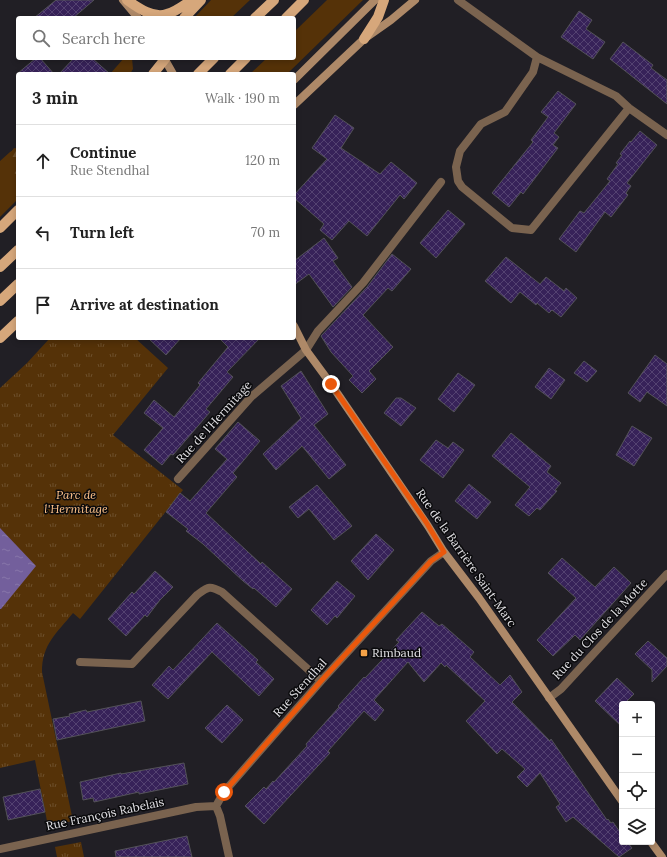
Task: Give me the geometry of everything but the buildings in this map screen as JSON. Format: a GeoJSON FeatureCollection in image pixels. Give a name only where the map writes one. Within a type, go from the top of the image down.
{"type":"FeatureCollection","features":[{"type":"Feature","properties":{"kind":"main road"},"geometry":{"type":"LineString","coordinates":[[123,0],[136,16]]}},
{"type":"Feature","properties":{"kind":"main road"},"geometry":{"type":"LineString","coordinates":[[127,0],[149,13],[164,15],[169,14],[192,0]]}},
{"type":"Feature","properties":{"kind":"main road"},"geometry":{"type":"LineString","coordinates":[[186,16],[201,0]]}},
{"type":"Feature","properties":{"kind":"main road"},"geometry":{"type":"LineString","coordinates":[[257,16],[274,0]]}},
{"type":"Feature","properties":{"kind":"main road"},"geometry":{"type":"LineString","coordinates":[[288,16],[304,0]]}},
{"type":"Feature","properties":{"kind":"main road"},"geometry":{"type":"LineString","coordinates":[[296,78],[375,0]]}},
{"type":"Feature","properties":{"kind":"main road"},"geometry":{"type":"LineString","coordinates":[[364,39],[378,17],[384,0]]}},
{"type":"Feature","properties":{"kind":"main road"},"geometry":{"type":"LineString","coordinates":[[296,103],[364,39],[391,20],[415,0]]}},
{"type":"Feature","properties":{"kind":"main road"},"geometry":{"type":"LineString","coordinates":[[154,72],[163,60]]}},
{"type":"Feature","properties":{"kind":"main road"},"geometry":{"type":"LineString","coordinates":[[165,60],[171,71]]}},
{"type":"Feature","properties":{"kind":"main road"},"geometry":{"type":"LineString","coordinates":[[200,72],[212,60]]}},
{"type":"Feature","properties":{"kind":"main road"},"geometry":{"type":"LineString","coordinates":[[232,72],[244,60]]}},
{"type":"Feature","properties":{"kind":"main road"},"geometry":{"type":"LineString","coordinates":[[0,228],[16,212]]}},
{"type":"Feature","properties":{"kind":"main road"},"geometry":{"type":"LineString","coordinates":[[0,267],[16,252]]}},
{"type":"Feature","properties":{"kind":"main road"},"geometry":{"type":"LineString","coordinates":[[0,301],[16,286]]}},
{"type":"Feature","properties":{"kind":"main road"},"geometry":{"type":"LineString","coordinates":[[0,338],[16,323]]}},
{"type":"Feature","properties":{"kind":"main road","name":"Rue de la Barrière Saint-Marc"},"geometry":{"type":"LineString","coordinates":[[296,330],[306,350],[426,522],[444,552],[479,598],[619,797]]}},
{"type":"Feature","properties":{"kind":"main road"},"geometry":{"type":"LineString","coordinates":[[653,845],[662,857]]}},
{"type":"Feature","properties":{"kind":"street"},"geometry":{"type":"LineString","coordinates":[[458,0],[538,57],[616,96],[629,108],[667,135]]}},
{"type":"Feature","properties":{"kind":"street"},"geometry":{"type":"LineString","coordinates":[[538,57],[533,72],[505,112],[480,124],[460,151],[456,167],[458,181],[462,187],[512,228],[532,230],[629,108]]}},
{"type":"Feature","properties":{"kind":"street","name":"Rue de l'Hermitage"},"geometry":{"type":"LineString","coordinates":[[178,479],[251,396],[306,350],[318,330],[363,283],[441,182]]}},
{"type":"Feature","properties":{"kind":"street","name":"Rue Stendhal"},"geometry":{"type":"LineString","coordinates":[[216,806],[229,786],[321,681],[431,561],[444,552]]}},
{"type":"Feature","properties":{"kind":"street","name":"Rue du Clos de la Motte"},"geometry":{"type":"LineString","coordinates":[[549,698],[561,688],[667,574]]}},
{"type":"Feature","properties":{"kind":"street"},"geometry":{"type":"LineString","coordinates":[[80,662],[132,664],[197,595],[207,587],[213,587],[222,592],[321,681]]}},
{"type":"Feature","properties":{"kind":"street"},"geometry":{"type":"LineString","coordinates":[[216,806],[220,816],[229,857]]}},
{"type":"Feature","properties":{"kind":"street","name":"Rue François Rabelais"},"geometry":{"type":"LineString","coordinates":[[0,849],[196,807],[216,806]]}},
{"type":"Feature","properties":{"kind":"green space"},"geometry":{"type":"Polygon","coordinates":[[[211,0],[250,0],[233,16],[196,16],[211,0]]]}},
{"type":"Feature","properties":{"kind":"green space"},"geometry":{"type":"Polygon","coordinates":[[[327,0],[363,0],[289,72],[252,72],[265,60],[296,60],[296,30],[327,0]]]}},
{"type":"Feature","properties":{"kind":"green space"},"geometry":{"type":"Polygon","coordinates":[[[122,60],[132,60],[133,69],[131,72],[112,72],[122,60]]]}},
{"type":"Feature","properties":{"kind":"green space"},"geometry":{"type":"Polygon","coordinates":[[[14,148],[16,148],[16,174],[14,173],[6,159],[14,148]]]}},
{"type":"Feature","properties":{"kind":"green space"},"geometry":{"type":"Polygon","coordinates":[[[16,148],[16,201],[0,217],[0,161],[16,148]]]}},
{"type":"Feature","properties":{"kind":"green space","name":"Parc de l'Hermitage"},"geometry":{"type":"Polygon","coordinates":[[[48,340],[137,340],[168,368],[113,435],[183,490],[80,619],[73,613],[51,640],[44,654],[42,672],[73,821],[48,826],[35,760],[0,768],[0,388],[27,363],[48,340]]]}},
{"type":"Feature","properties":{"kind":"green space"},"geometry":{"type":"Polygon","coordinates":[[[81,842],[84,857],[57,857],[55,847],[81,842]]]}},
{"type":"Feature","properties":{"kind":"water"},"geometry":{"type":"Polygon","coordinates":[[[0,528],[36,566],[1,609],[0,609],[0,528]]]}},
{"type":"Feature","properties":{"kind":"place","name":"Rimbaud"},"geometry":{"type":"Point","coordinates":[364,653]}},
{"type":"Feature","properties":{"kind":"route"},"geometry":{"type":"LineString","coordinates":[[224,792],[321,681],[431,561],[444,552],[426,522],[331,384]]}}]}
